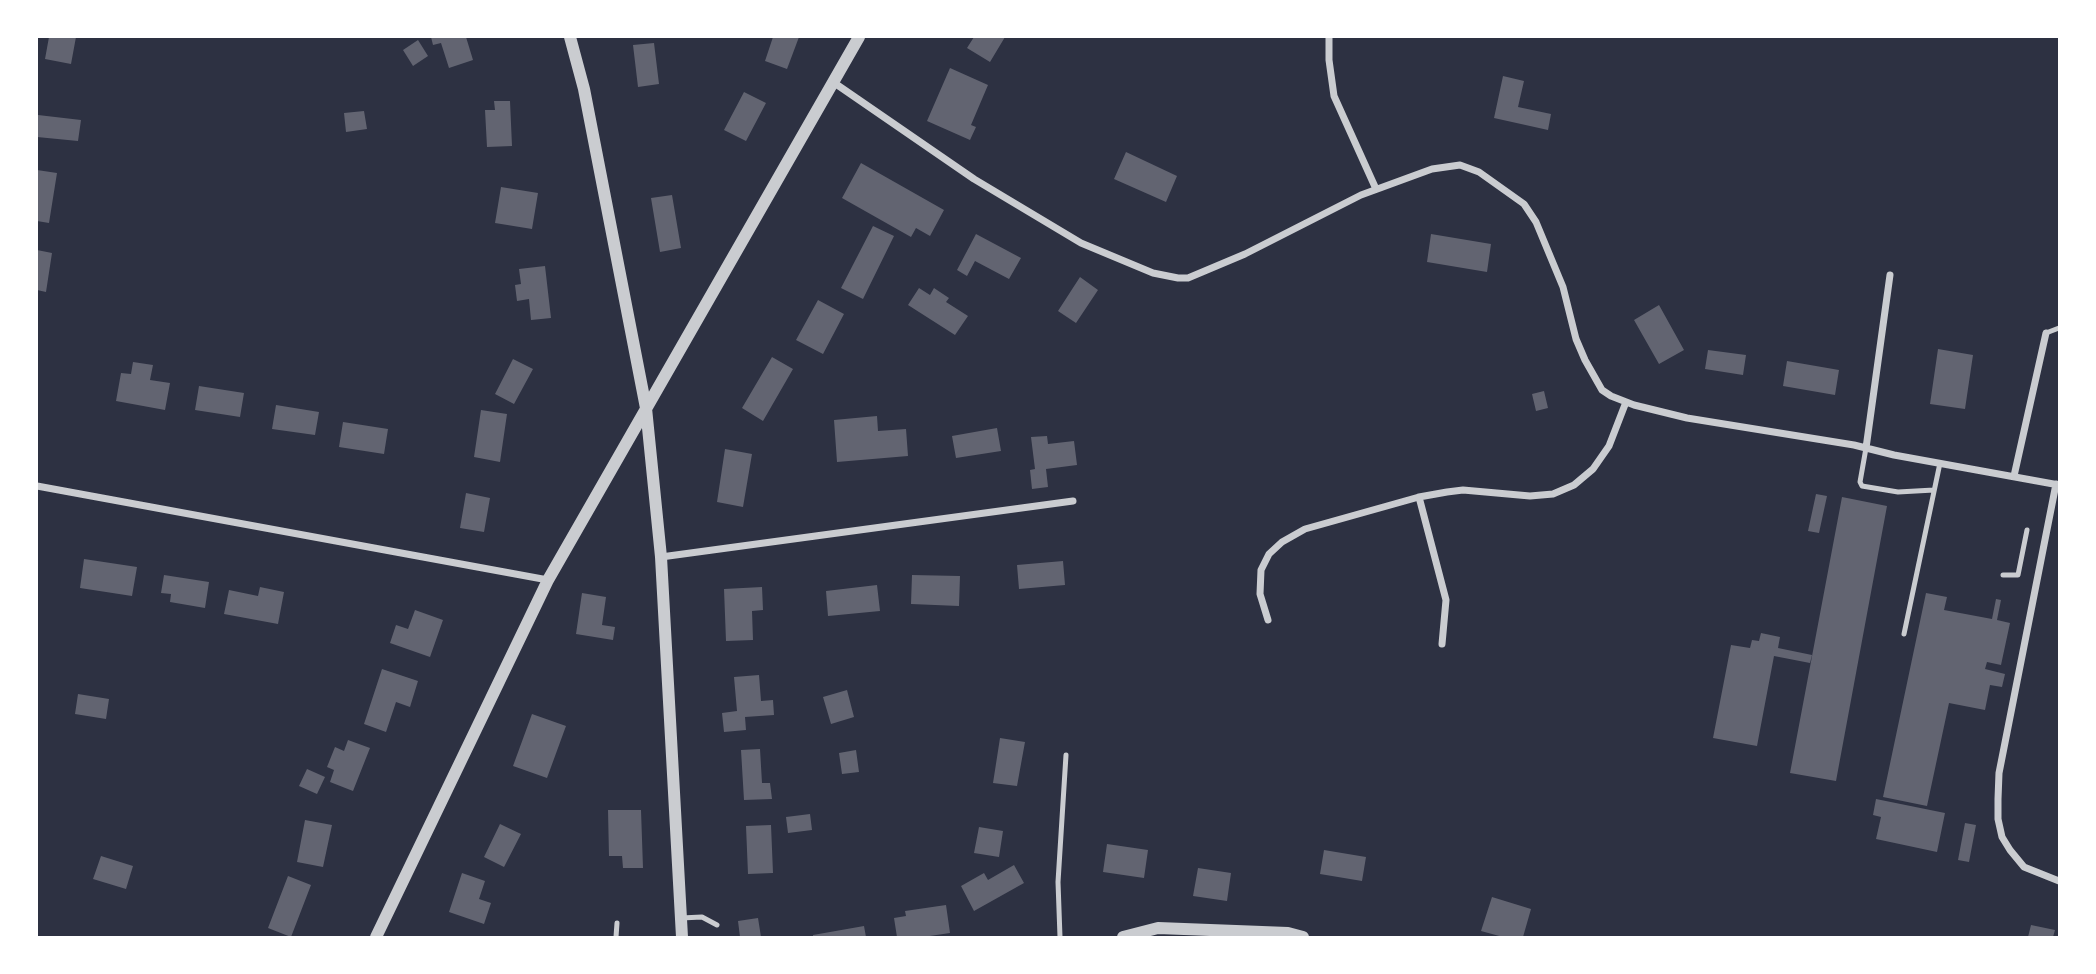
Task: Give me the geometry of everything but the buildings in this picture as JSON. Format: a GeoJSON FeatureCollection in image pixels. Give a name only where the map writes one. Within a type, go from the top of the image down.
{"type":"FeatureCollection","features":[{"type":"Feature","properties":{"kind":"street"},"geometry":{"type":"LineString","coordinates":[[570,37],[584,89],[646,408],[661,557],[682,937]]}},
{"type":"Feature","properties":{"kind":"street"},"geometry":{"type":"LineString","coordinates":[[376,937],[548,580],[859,37]]}},
{"type":"Feature","properties":{"kind":"street"},"geometry":{"type":"LineString","coordinates":[[1329,37],[1334,96],[1376,189]]}},
{"type":"Feature","properties":{"kind":"street"},"geometry":{"type":"LineString","coordinates":[[832,82],[1025,211],[1081,243],[1153,273],[1167,276],[1188,278],[1245,254],[1376,189],[1432,169],[1460,164],[1479,172],[1524,204],[1536,222],[1563,287],[1576,338],[1602,390],[1626,402],[1687,418],[2058,484],[1999,773],[1998,809],[2002,837],[2024,867],[2059,881]]}},
{"type":"Feature","properties":{"kind":"street"},"geometry":{"type":"LineString","coordinates":[[1866,448],[1890,275]]}},
{"type":"Feature","properties":{"kind":"street"},"geometry":{"type":"LineString","coordinates":[[2014,476],[2046,333]]}},
{"type":"Feature","properties":{"kind":"street"},"geometry":{"type":"LineString","coordinates":[[1268,620],[1260,594],[1261,570],[1269,554],[1282,542],[1305,529],[1419,497],[1463,490],[1530,496],[1553,494],[1574,485],[1593,469],[1609,446],[1626,402]]}},
{"type":"Feature","properties":{"kind":"street"},"geometry":{"type":"LineString","coordinates":[[37,486],[548,580]]}},
{"type":"Feature","properties":{"kind":"street"},"geometry":{"type":"LineString","coordinates":[[1419,497],[1446,600],[1442,644]]}},
{"type":"Feature","properties":{"kind":"street"},"geometry":{"type":"LineString","coordinates":[[661,557],[1073,501]]}},
{"type":"Feature","properties":{"kind":"street"},"geometry":{"type":"LineString","coordinates":[[1123,937],[1158,928],[1288,933],[1303,937]]}},
{"type":"Feature","properties":{"kind":"lane"},"geometry":{"type":"LineString","coordinates":[[2046,333],[2059,328]]}},
{"type":"Feature","properties":{"kind":"lane"},"geometry":{"type":"LineString","coordinates":[[1866,448],[1861,486],[1898,492],[1934,491]]}},
{"type":"Feature","properties":{"kind":"lane"},"geometry":{"type":"LineString","coordinates":[[1904,634],[1940,463]]}},
{"type":"Feature","properties":{"kind":"lane"},"geometry":{"type":"LineString","coordinates":[[2003,575],[2018,575],[2027,530]]}},
{"type":"Feature","properties":{"kind":"lane"},"geometry":{"type":"LineString","coordinates":[[1060,937],[1058,882],[1066,755]]}},
{"type":"Feature","properties":{"kind":"lane"},"geometry":{"type":"LineString","coordinates":[[681,918],[702,917],[717,925]]}},
{"type":"Feature","properties":{"kind":"lane"},"geometry":{"type":"LineString","coordinates":[[617,923],[617,937]]}}]}
